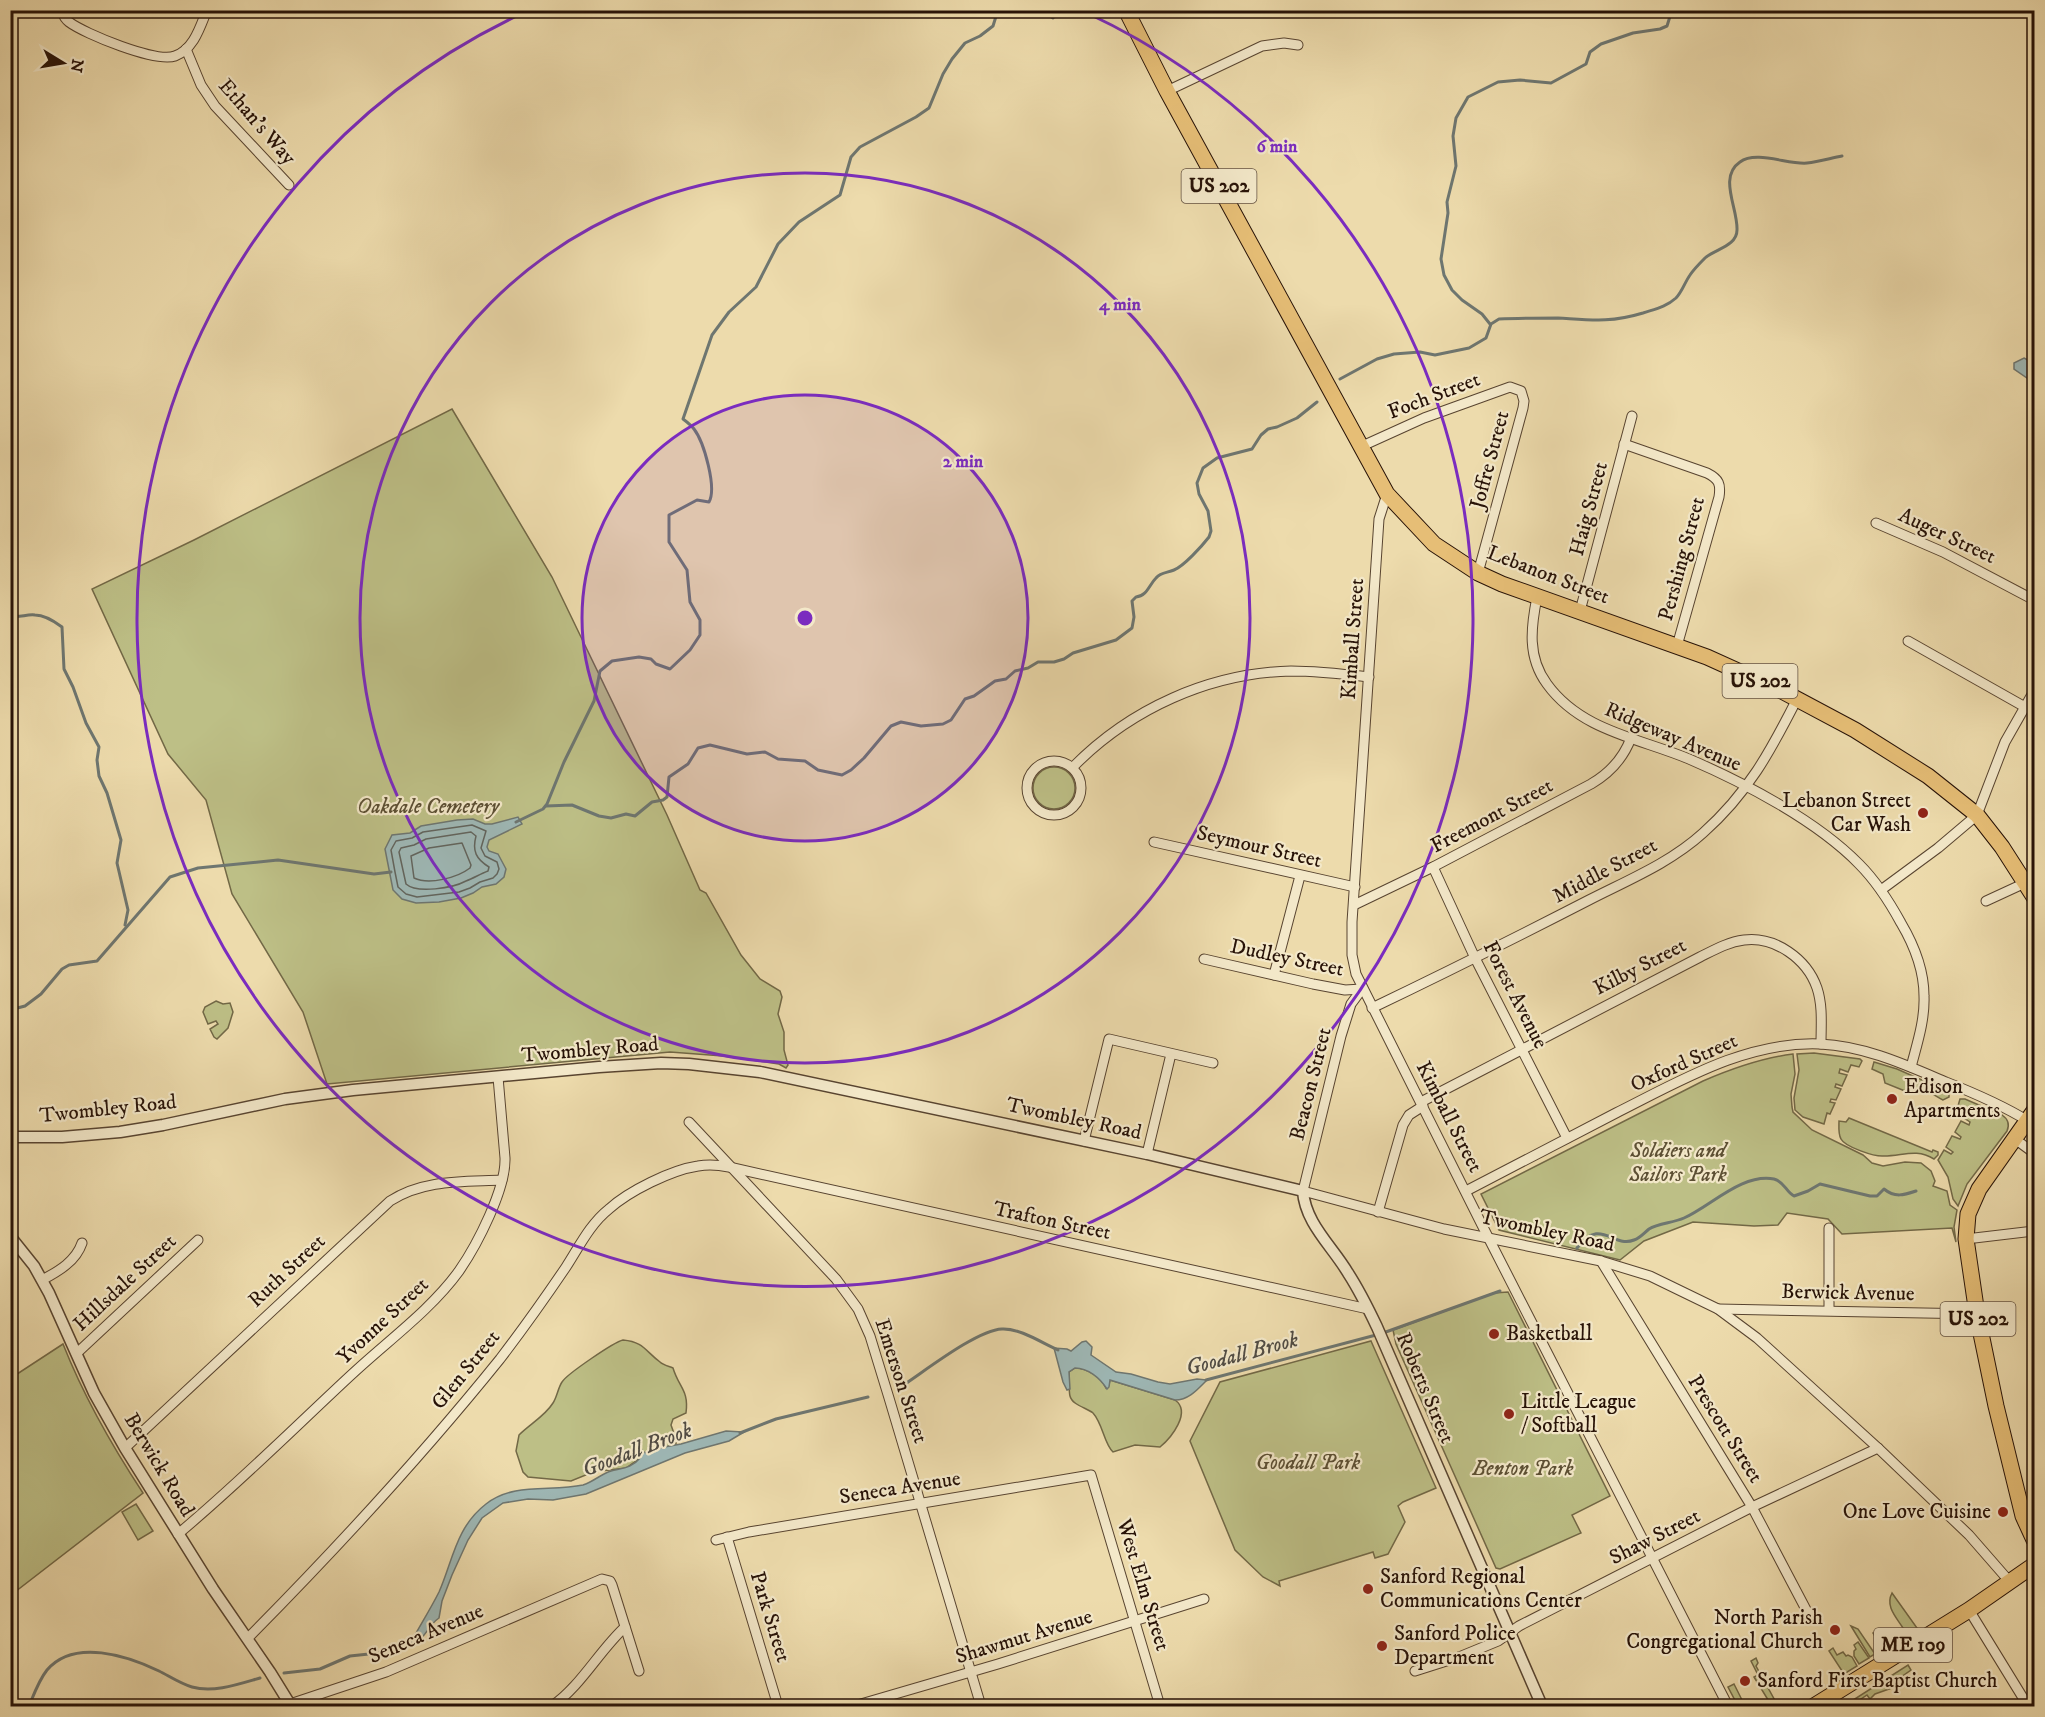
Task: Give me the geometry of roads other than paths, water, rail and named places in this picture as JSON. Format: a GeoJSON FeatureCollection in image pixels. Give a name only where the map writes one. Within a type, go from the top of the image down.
{"type":"FeatureCollection","features":[{"type":"Feature","properties":{"kind":"highway","name":"Lebanon Street"},"geometry":{"type":"LineString","coordinates":[[1126,10],[1167,91],[1387,494],[1434,544],[1478,573],[1736,670],[1855,730],[1952,793],[1977,815],[2002,847],[2034,897]]}},
{"type":"Feature","properties":{"kind":"highway","name":"US 202"},"geometry":{"type":"LineString","coordinates":[[2031,1116],[1976,1195],[1968,1214],[1966,1239],[1977,1314],[1994,1395],[2023,1516],[2034,1540]]}},
{"type":"Feature","properties":{"kind":"highway","name":"ME 109"},"geometry":{"type":"LineString","coordinates":[[1814,1707],[1970,1610],[2034,1565]]}},
{"type":"Feature","properties":{"kind":"street"},"geometry":{"type":"LineString","coordinates":[[61,10],[72,24],[117,44],[148,55],[172,57],[186,49],[195,38],[207,10]]}},
{"type":"Feature","properties":{"kind":"street"},"geometry":{"type":"LineString","coordinates":[[1167,91],[1262,46],[1284,43],[1298,45]]}},
{"type":"Feature","properties":{"kind":"street","name":"Ethan's Way"},"geometry":{"type":"LineString","coordinates":[[186,49],[201,85],[215,106],[289,185]]}},
{"type":"Feature","properties":{"kind":"street","name":"Foch Street"},"geometry":{"type":"LineString","coordinates":[[1360,447],[1424,418],[1510,387],[1521,391]]}},
{"type":"Feature","properties":{"kind":"street","name":"Joffre Street"},"geometry":{"type":"LineString","coordinates":[[1478,573],[1523,408],[1524,401],[1521,391]]}},
{"type":"Feature","properties":{"kind":"street","name":"Haig Street"},"geometry":{"type":"LineString","coordinates":[[1580,611],[1632,416]]}},
{"type":"Feature","properties":{"kind":"street","name":"Pershing Street"},"geometry":{"type":"LineString","coordinates":[[1624,444],[1707,473],[1719,481],[1719,497],[1677,646]]}},
{"type":"Feature","properties":{"kind":"street","name":"Kimball Street"},"geometry":{"type":"LineString","coordinates":[[1387,494],[1379,519],[1352,955],[1362,989],[1728,1707]]}},
{"type":"Feature","properties":{"kind":"street","name":"Auger Street"},"geometry":{"type":"LineString","coordinates":[[1876,523],[1942,552],[2034,600]]}},
{"type":"Feature","properties":{"kind":"street","name":"Ridgeway Avenue"},"geometry":{"type":"LineString","coordinates":[[1537,597],[1532,638],[1535,660],[1542,677],[1559,698],[1578,714],[1601,727],[1687,758],[1747,787],[1838,844],[1881,890],[1905,929],[1922,972],[1924,1012],[1911,1067]]}},
{"type":"Feature","properties":{"kind":"street"},"geometry":{"type":"LineString","coordinates":[[1908,641],[2025,707]]}},
{"type":"Feature","properties":{"kind":"street"},"geometry":{"type":"LineString","coordinates":[[1073,768],[1095,746],[1127,722],[1154,707],[1200,687],[1236,678],[1289,671],[1369,677]]}},
{"type":"Feature","properties":{"kind":"street"},"geometry":{"type":"LineString","coordinates":[[1881,890],[1938,848],[1977,815],[2005,742],[2034,692]]}},
{"type":"Feature","properties":{"kind":"street","name":"Middle Street"},"geometry":{"type":"LineString","coordinates":[[1372,1008],[1475,958],[1665,860],[1701,835],[1747,787],[1774,746],[1797,699]]}},
{"type":"Feature","properties":{"kind":"street","name":"Freemont Street"},"geometry":{"type":"LineString","coordinates":[[1354,905],[1433,867],[1600,779],[1621,759],[1631,738]]}},
{"type":"Feature","properties":{"kind":"street"},"geometry":{"type":"LineString","coordinates":[[1053,762],[1073,768],[1080,781],[1081,791],[1078,801],[1071,809],[1061,814],[1050,814],[1032,804],[1028,793],[1028,783],[1035,769],[1053,762]]}},
{"type":"Feature","properties":{"kind":"street","name":"Seymour Street"},"geometry":{"type":"LineString","coordinates":[[1154,842],[1355,887]]}},
{"type":"Feature","properties":{"kind":"street","name":"Forest Avenue"},"geometry":{"type":"LineString","coordinates":[[1433,867],[1475,958],[1567,1138]]}},
{"type":"Feature","properties":{"kind":"street"},"geometry":{"type":"LineString","coordinates":[[1274,975],[1300,876]]}},
{"type":"Feature","properties":{"kind":"street"},"geometry":{"type":"LineString","coordinates":[[1986,901],[2025,883]]}},
{"type":"Feature","properties":{"kind":"street","name":"Kilby Street"},"geometry":{"type":"LineString","coordinates":[[1378,1212],[1403,1125],[1422,1104],[1521,1048],[1728,944],[1752,940],[1767,942],[1795,957],[1809,973],[1818,990],[1821,1044]]}},
{"type":"Feature","properties":{"kind":"street","name":"Dudley Street"},"geometry":{"type":"LineString","coordinates":[[1204,959],[1345,990],[1362,989]]}},
{"type":"Feature","properties":{"kind":"street","name":"Beacon Street"},"geometry":{"type":"LineString","coordinates":[[1303,1191],[1341,1036],[1351,1004],[1362,989]]}},
{"type":"Feature","properties":{"kind":"street"},"geometry":{"type":"LineString","coordinates":[[1084,1141],[1109,1039],[1213,1063]]}},
{"type":"Feature","properties":{"kind":"street","name":"Oxford Street"},"geometry":{"type":"LineString","coordinates":[[1466,1191],[1693,1075],[1735,1057],[1775,1048],[1821,1044],[1853,1049],[1911,1067],[2031,1116]]}},
{"type":"Feature","properties":{"kind":"street"},"geometry":{"type":"LineString","coordinates":[[1147,1154],[1171,1054]]}},
{"type":"Feature","properties":{"kind":"street","name":"Twombley Road"},"geometry":{"type":"LineString","coordinates":[[10,1137],[62,1137],[114,1133],[296,1097],[661,1063],[717,1066],[760,1072],[1147,1154],[1303,1191],[1444,1229],[1601,1261],[1650,1276],[1718,1309],[1757,1338],[1878,1448],[1970,1535],[2010,1582]]}},
{"type":"Feature","properties":{"kind":"street","name":"Yvonne Street"},"geometry":{"type":"LineString","coordinates":[[178,1534],[238,1482],[435,1298],[453,1278],[468,1256],[488,1216],[502,1180],[505,1158],[498,1077]]}},
{"type":"Feature","properties":{"kind":"street","name":"Emerson Street"},"geometry":{"type":"LineString","coordinates":[[689,1122],[836,1279],[858,1309],[870,1336],[981,1707]]}},
{"type":"Feature","properties":{"kind":"street"},"geometry":{"type":"LineString","coordinates":[[2015,1139],[2034,1153]]}},
{"type":"Feature","properties":{"kind":"street","name":"Glen Street"},"geometry":{"type":"LineString","coordinates":[[248,1638],[389,1491],[489,1372],[535,1312],[598,1219],[615,1204],[673,1173],[706,1165],[729,1167]]}},
{"type":"Feature","properties":{"kind":"street","name":"Trafton Street"},"geometry":{"type":"LineString","coordinates":[[729,1167],[1368,1309]]}},
{"type":"Feature","properties":{"kind":"street","name":"Ruth Street"},"geometry":{"type":"LineString","coordinates":[[125,1448],[390,1201],[422,1186],[502,1180]]}},
{"type":"Feature","properties":{"kind":"street","name":"Roberts Street"},"geometry":{"type":"LineString","coordinates":[[1303,1191],[1310,1218],[1347,1271],[1384,1342],[1542,1707]]}},
{"type":"Feature","properties":{"kind":"street"},"geometry":{"type":"LineString","coordinates":[[1829,1228],[1829,1310]]}},
{"type":"Feature","properties":{"kind":"street"},"geometry":{"type":"LineString","coordinates":[[1966,1239],[2034,1230]]}},
{"type":"Feature","properties":{"kind":"street","name":"Berwick Road"},"geometry":{"type":"LineString","coordinates":[[10,1236],[42,1280],[94,1393],[125,1448],[178,1534],[291,1705]]}},
{"type":"Feature","properties":{"kind":"street","name":"Hillsdale Street"},"geometry":{"type":"LineString","coordinates":[[77,1353],[198,1240]]}},
{"type":"Feature","properties":{"kind":"street"},"geometry":{"type":"LineString","coordinates":[[42,1280],[75,1257],[82,1243]]}},
{"type":"Feature","properties":{"kind":"street","name":"Prescott Street"},"geometry":{"type":"LineString","coordinates":[[1601,1261],[1752,1508],[1811,1620]]}},
{"type":"Feature","properties":{"kind":"street","name":"Berwick Avenue"},"geometry":{"type":"LineString","coordinates":[[1718,1309],[1977,1314]]}},
{"type":"Feature","properties":{"kind":"street","name":"Shaw Street"},"geometry":{"type":"LineString","coordinates":[[1415,1671],[1498,1641],[1510,1632],[1653,1558],[1878,1448]]}},
{"type":"Feature","properties":{"kind":"street","name":"Seneca Avenue"},"geometry":{"type":"LineString","coordinates":[[716,1540],[749,1532],[1091,1475]]}},
{"type":"Feature","properties":{"kind":"street","name":"West Elm Street"},"geometry":{"type":"LineString","coordinates":[[1091,1475],[1160,1707]]}},
{"type":"Feature","properties":{"kind":"street","name":"Park Street"},"geometry":{"type":"LineString","coordinates":[[727,1537],[778,1707]]}},
{"type":"Feature","properties":{"kind":"street","name":"Seneca Avenue"},"geometry":{"type":"LineString","coordinates":[[291,1705],[386,1672],[596,1581],[606,1579],[609,1581],[625,1627]]}},
{"type":"Feature","properties":{"kind":"street","name":"Shawmut Avenue"},"geometry":{"type":"LineString","coordinates":[[854,1707],[1204,1599]]}},
{"type":"Feature","properties":{"kind":"street"},"geometry":{"type":"LineString","coordinates":[[1970,1610],[2028,1707]]}},
{"type":"Feature","properties":{"kind":"street"},"geometry":{"type":"LineString","coordinates":[[552,1707],[573,1688],[599,1654],[625,1627],[639,1671]]}},
{"type":"Feature","properties":{"kind":"water"},"geometry":{"type":"Polygon","coordinates":[[[2024,358],[2034,366],[2033,378],[2027,378],[2014,369],[2014,363],[2024,358]]]}},
{"type":"Feature","properties":{"kind":"water"},"geometry":{"type":"Polygon","coordinates":[[[518,817],[522,824],[489,840],[487,847],[489,851],[498,854],[506,869],[504,877],[496,884],[482,887],[461,898],[439,902],[416,903],[402,899],[393,890],[385,849],[392,835],[410,833],[421,826],[457,820],[473,819],[492,824],[518,817]]]}},
{"type":"Feature","properties":{"kind":"water"},"geometry":{"type":"Polygon","coordinates":[[[1086,1341],[1092,1347],[1091,1355],[1116,1372],[1170,1384],[1197,1379],[1207,1380],[1189,1396],[1175,1400],[1110,1380],[1107,1389],[1093,1374],[1075,1368],[1069,1372],[1070,1389],[1067,1390],[1054,1348],[1071,1351],[1086,1341]]]}},
{"type":"Feature","properties":{"kind":"water"},"geometry":{"type":"Polygon","coordinates":[[[726,1431],[744,1432],[729,1441],[685,1453],[586,1494],[553,1500],[528,1499],[503,1503],[482,1518],[468,1540],[442,1601],[439,1618],[424,1636],[410,1644],[439,1592],[462,1534],[476,1513],[486,1504],[497,1497],[520,1490],[583,1485],[607,1472],[630,1466],[640,1458],[635,1439],[643,1452],[647,1453],[726,1431]]]}},
{"type":"Feature","properties":{"kind":"waterway"},"geometry":{"type":"LineString","coordinates":[[516,822],[543,809],[547,804],[564,762],[594,701],[600,671],[612,661],[639,657],[651,659],[656,664],[670,669],[690,650],[700,635],[700,620],[690,602],[687,570],[669,542],[669,515],[697,500],[709,502],[711,495],[710,476],[702,444],[694,429],[683,419],[712,335],[729,312],[756,287],[778,244],[799,222],[840,195],[851,157],[860,147],[929,108],[952,59],[965,43],[980,36],[993,26],[998,10]]}},
{"type":"Feature","properties":{"kind":"waterway"},"geometry":{"type":"LineString","coordinates":[[1039,10],[1053,18],[1057,10]]}},
{"type":"Feature","properties":{"kind":"waterway"},"geometry":{"type":"LineString","coordinates":[[1490,324],[1482,314],[1452,290],[1444,275],[1441,259],[1448,213],[1447,202],[1456,166],[1453,136],[1456,118],[1468,97],[1498,82],[1520,80],[1551,83],[1586,64],[1590,52],[1601,44],[1633,33],[1667,26],[1672,10]]}},
{"type":"Feature","properties":{"kind":"waterway"},"geometry":{"type":"LineString","coordinates":[[1340,379],[1377,359],[1394,354],[1420,352],[1435,355],[1469,348],[1486,338],[1491,324],[1499,319],[1610,320],[1664,306],[1678,296],[1692,273],[1705,258],[1730,244],[1736,235],[1737,221],[1730,176],[1740,162],[1755,157],[1807,163],[1842,156]]}},
{"type":"Feature","properties":{"kind":"waterway"},"geometry":{"type":"LineString","coordinates":[[546,806],[572,805],[599,816],[611,818],[626,814],[635,816],[652,802],[667,797],[669,777],[688,764],[698,748],[710,745],[747,754],[765,752],[778,759],[805,761],[818,770],[842,775],[864,758],[891,726],[901,722],[921,726],[943,724],[951,720],[965,699],[974,696],[995,681],[1006,679],[1015,671],[1028,668],[1038,662],[1054,662],[1064,659],[1073,653],[1116,640],[1132,628],[1134,617],[1132,601],[1145,592],[1158,576],[1183,564],[1209,537],[1211,531],[1208,511],[1199,494],[1197,483],[1203,468],[1217,458],[1252,449],[1268,429],[1297,418],[1317,402]]}},
{"type":"Feature","properties":{"kind":"waterway"},"geometry":{"type":"LineString","coordinates":[[10,616],[42,616],[62,627],[64,669],[86,723],[99,747],[97,760],[99,776],[107,793],[121,840],[117,863],[128,910],[125,925]]}},
{"type":"Feature","properties":{"kind":"waterway"},"geometry":{"type":"LineString","coordinates":[[10,1010],[25,1006],[41,994],[62,969],[69,965],[97,961],[170,877],[198,868],[278,860],[374,874],[391,872]]}},
{"type":"Feature","properties":{"kind":"waterway","name":"Goodall Brook"},"geometry":{"type":"LineString","coordinates":[[1577,1248],[1585,1239],[1600,1234],[1620,1241],[1634,1240],[1653,1227],[1680,1220],[1727,1192],[1762,1178],[1777,1180],[1794,1196],[1820,1184],[1870,1196],[1877,1196],[1884,1189],[1896,1195],[1916,1191]]}},
{"type":"Feature","properties":{"kind":"waterway","name":"Goodall Brook"},"geometry":{"type":"LineString","coordinates":[[1383,1333],[1500,1291]]}},
{"type":"Feature","properties":{"kind":"waterway","name":"Goodall Brook"},"geometry":{"type":"LineString","coordinates":[[902,1386],[965,1344],[991,1331],[1009,1329],[1031,1336],[1058,1350]]}},
{"type":"Feature","properties":{"kind":"waterway","name":"Goodall Brook"},"geometry":{"type":"LineString","coordinates":[[1206,1380],[1376,1335]]}},
{"type":"Feature","properties":{"kind":"waterway","name":"Goodall Brook"},"geometry":{"type":"LineString","coordinates":[[740,1433],[776,1419],[868,1397]]}},
{"type":"Feature","properties":{"kind":"waterway","name":"Goodall Brook"},"geometry":{"type":"LineString","coordinates":[[284,1673],[320,1669],[350,1656],[397,1651],[411,1643]]}},
{"type":"Feature","properties":{"kind":"waterway","name":"Goodall Brook"},"geometry":{"type":"LineString","coordinates":[[29,1706],[47,1670],[58,1660],[86,1652],[132,1660],[200,1689],[226,1687],[260,1678]]}},
{"type":"Feature","properties":{"kind":"place","name":"Lebanon Street Car Wash"},"geometry":{"type":"Point","coordinates":[1923,813]}},
{"type":"Feature","properties":{"kind":"place","name":"Edison Apartments"},"geometry":{"type":"Point","coordinates":[1892,1099]}},
{"type":"Feature","properties":{"kind":"place","name":"Basketball"},"geometry":{"type":"Point","coordinates":[1494,1334]}},
{"type":"Feature","properties":{"kind":"place","name":"Little League / Softball"},"geometry":{"type":"Point","coordinates":[1509,1414]}},
{"type":"Feature","properties":{"kind":"place","name":"One Love Cuisine"},"geometry":{"type":"Point","coordinates":[2003,1512]}},
{"type":"Feature","properties":{"kind":"place","name":"Sanford Regional Communications Center"},"geometry":{"type":"Point","coordinates":[1368,1589]}},
{"type":"Feature","properties":{"kind":"place","name":"North Parish Congregational Church"},"geometry":{"type":"Point","coordinates":[1835,1630]}},
{"type":"Feature","properties":{"kind":"place","name":"Sanford Police Department"},"geometry":{"type":"Point","coordinates":[1382,1646]}},
{"type":"Feature","properties":{"kind":"place","name":"Sanford First Baptist Church"},"geometry":{"type":"Point","coordinates":[1745,1681]}},
{"type":"Feature","properties":{"kind":"park label","name":"Oakdale Cemetery"},"geometry":{"type":"Point","coordinates":[428,807]}},
{"type":"Feature","properties":{"kind":"park label","name":"Soldiers and Sailors Park"},"geometry":{"type":"Point","coordinates":[1678,1163]}},
{"type":"Feature","properties":{"kind":"park label","name":"Goodall Park"},"geometry":{"type":"Point","coordinates":[1308,1463]}},
{"type":"Feature","properties":{"kind":"park label","name":"Benton Park"},"geometry":{"type":"Point","coordinates":[1523,1469]}}]}
